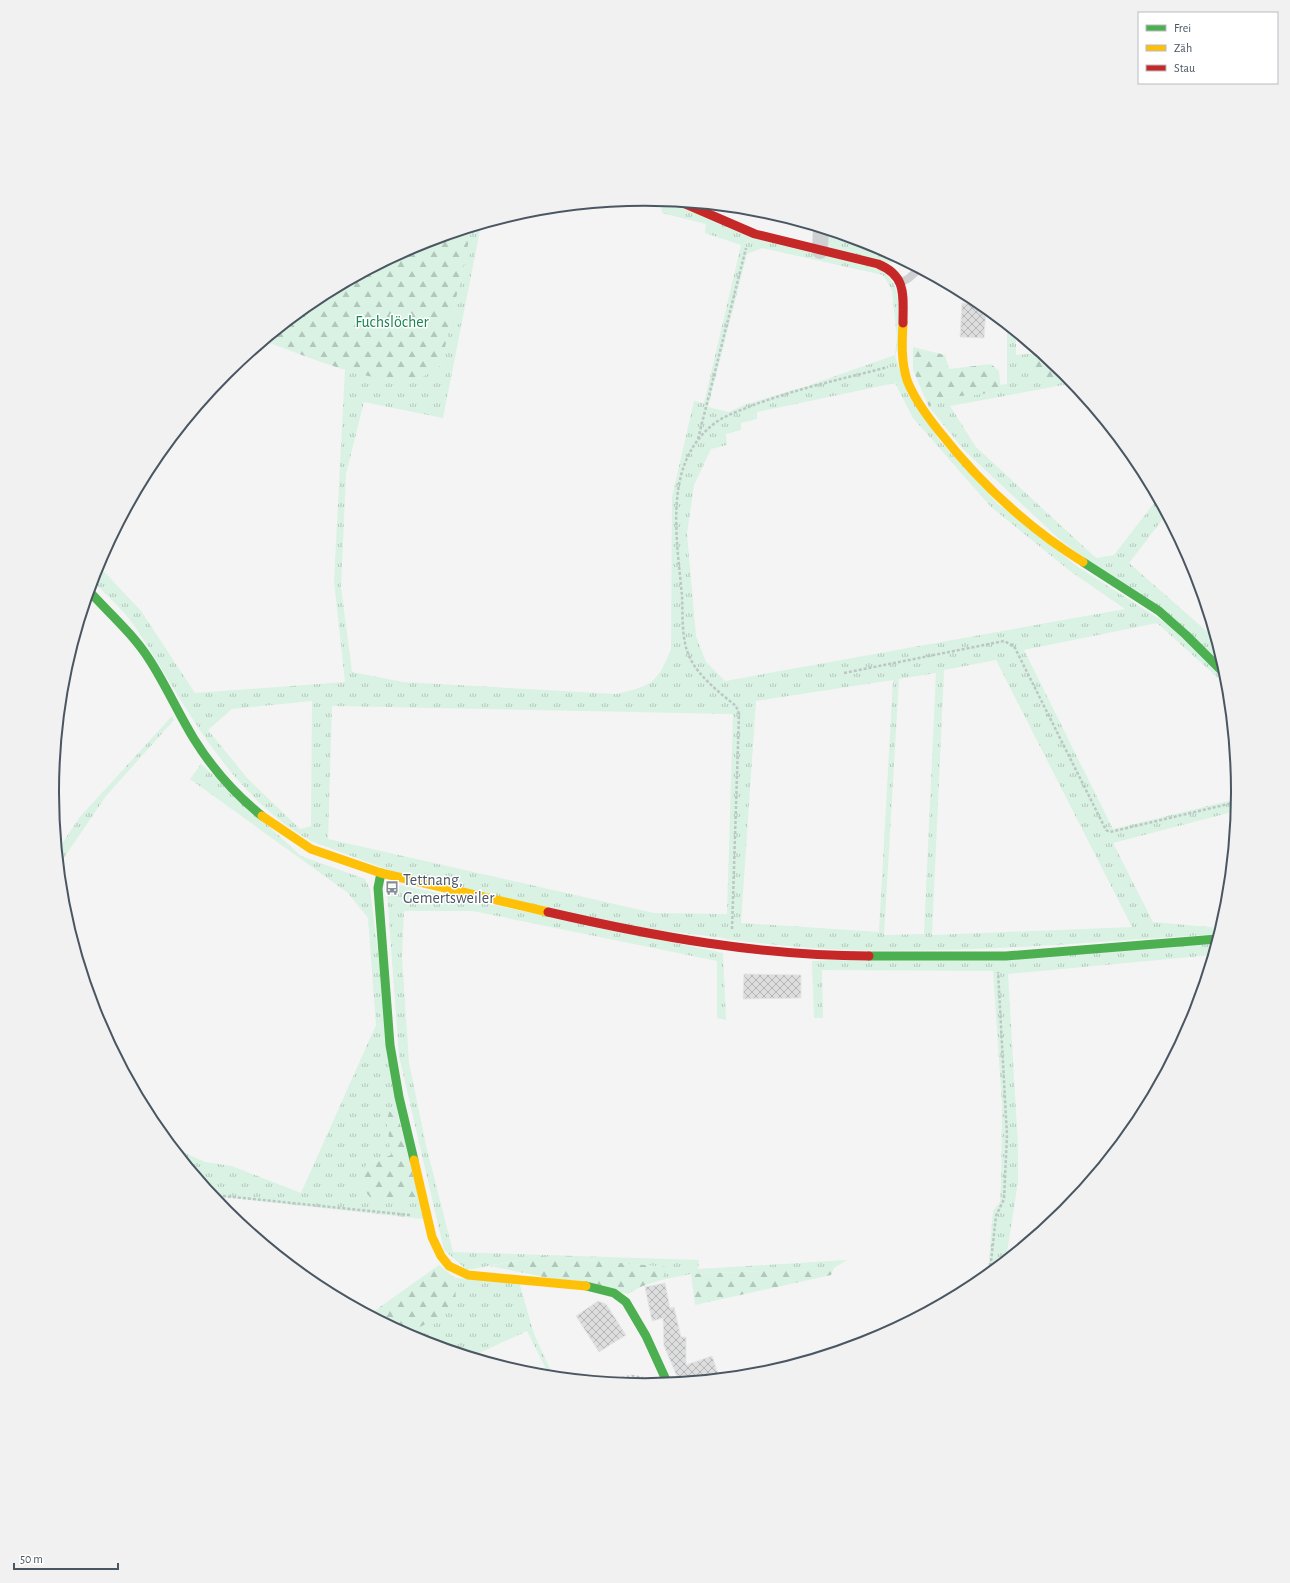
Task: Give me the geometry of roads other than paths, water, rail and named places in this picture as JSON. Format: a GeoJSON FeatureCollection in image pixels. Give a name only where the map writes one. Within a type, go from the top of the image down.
{"type":"FeatureCollection","features":[{"type":"Feature","properties":{"kind":"street"},"geometry":{"type":"LineString","coordinates":[[696,208],[755,234],[820,251],[846,256],[889,268],[895,273],[901,282],[904,363],[906,378],[935,426],[970,466],[1020,514],[1069,553],[1141,598],[1184,631],[1217,666]]}},
{"type":"Feature","properties":{"kind":"street"},"geometry":{"type":"LineString","coordinates":[[820,251],[821,233]]}},
{"type":"Feature","properties":{"kind":"street"},"geometry":{"type":"LineString","coordinates":[[93,595],[129,634],[149,659],[195,740],[228,784],[246,803],[269,822],[311,849],[381,873],[629,931],[731,946],[860,956],[997,956],[1049,953],[1193,939],[1212,939]]}},
{"type":"Feature","properties":{"kind":"street"},"geometry":{"type":"LineString","coordinates":[[381,873],[378,888],[390,1044],[399,1097],[435,1248],[440,1258],[460,1273],[502,1279],[593,1287],[614,1293],[626,1302],[646,1336],[665,1377]]}},
{"type":"Feature","properties":{"kind":"lane"},"geometry":{"type":"LineString","coordinates":[[901,282],[916,272]]}},
{"type":"Feature","properties":{"kind":"place","name":"Tettnang, Gemertsweiler"},"geometry":{"type":"Point","coordinates":[392,888]}},
{"type":"Feature","properties":{"kind":"park label","name":"Fuchslöcher"},"geometry":{"type":"Point","coordinates":[392,321]}}]}
